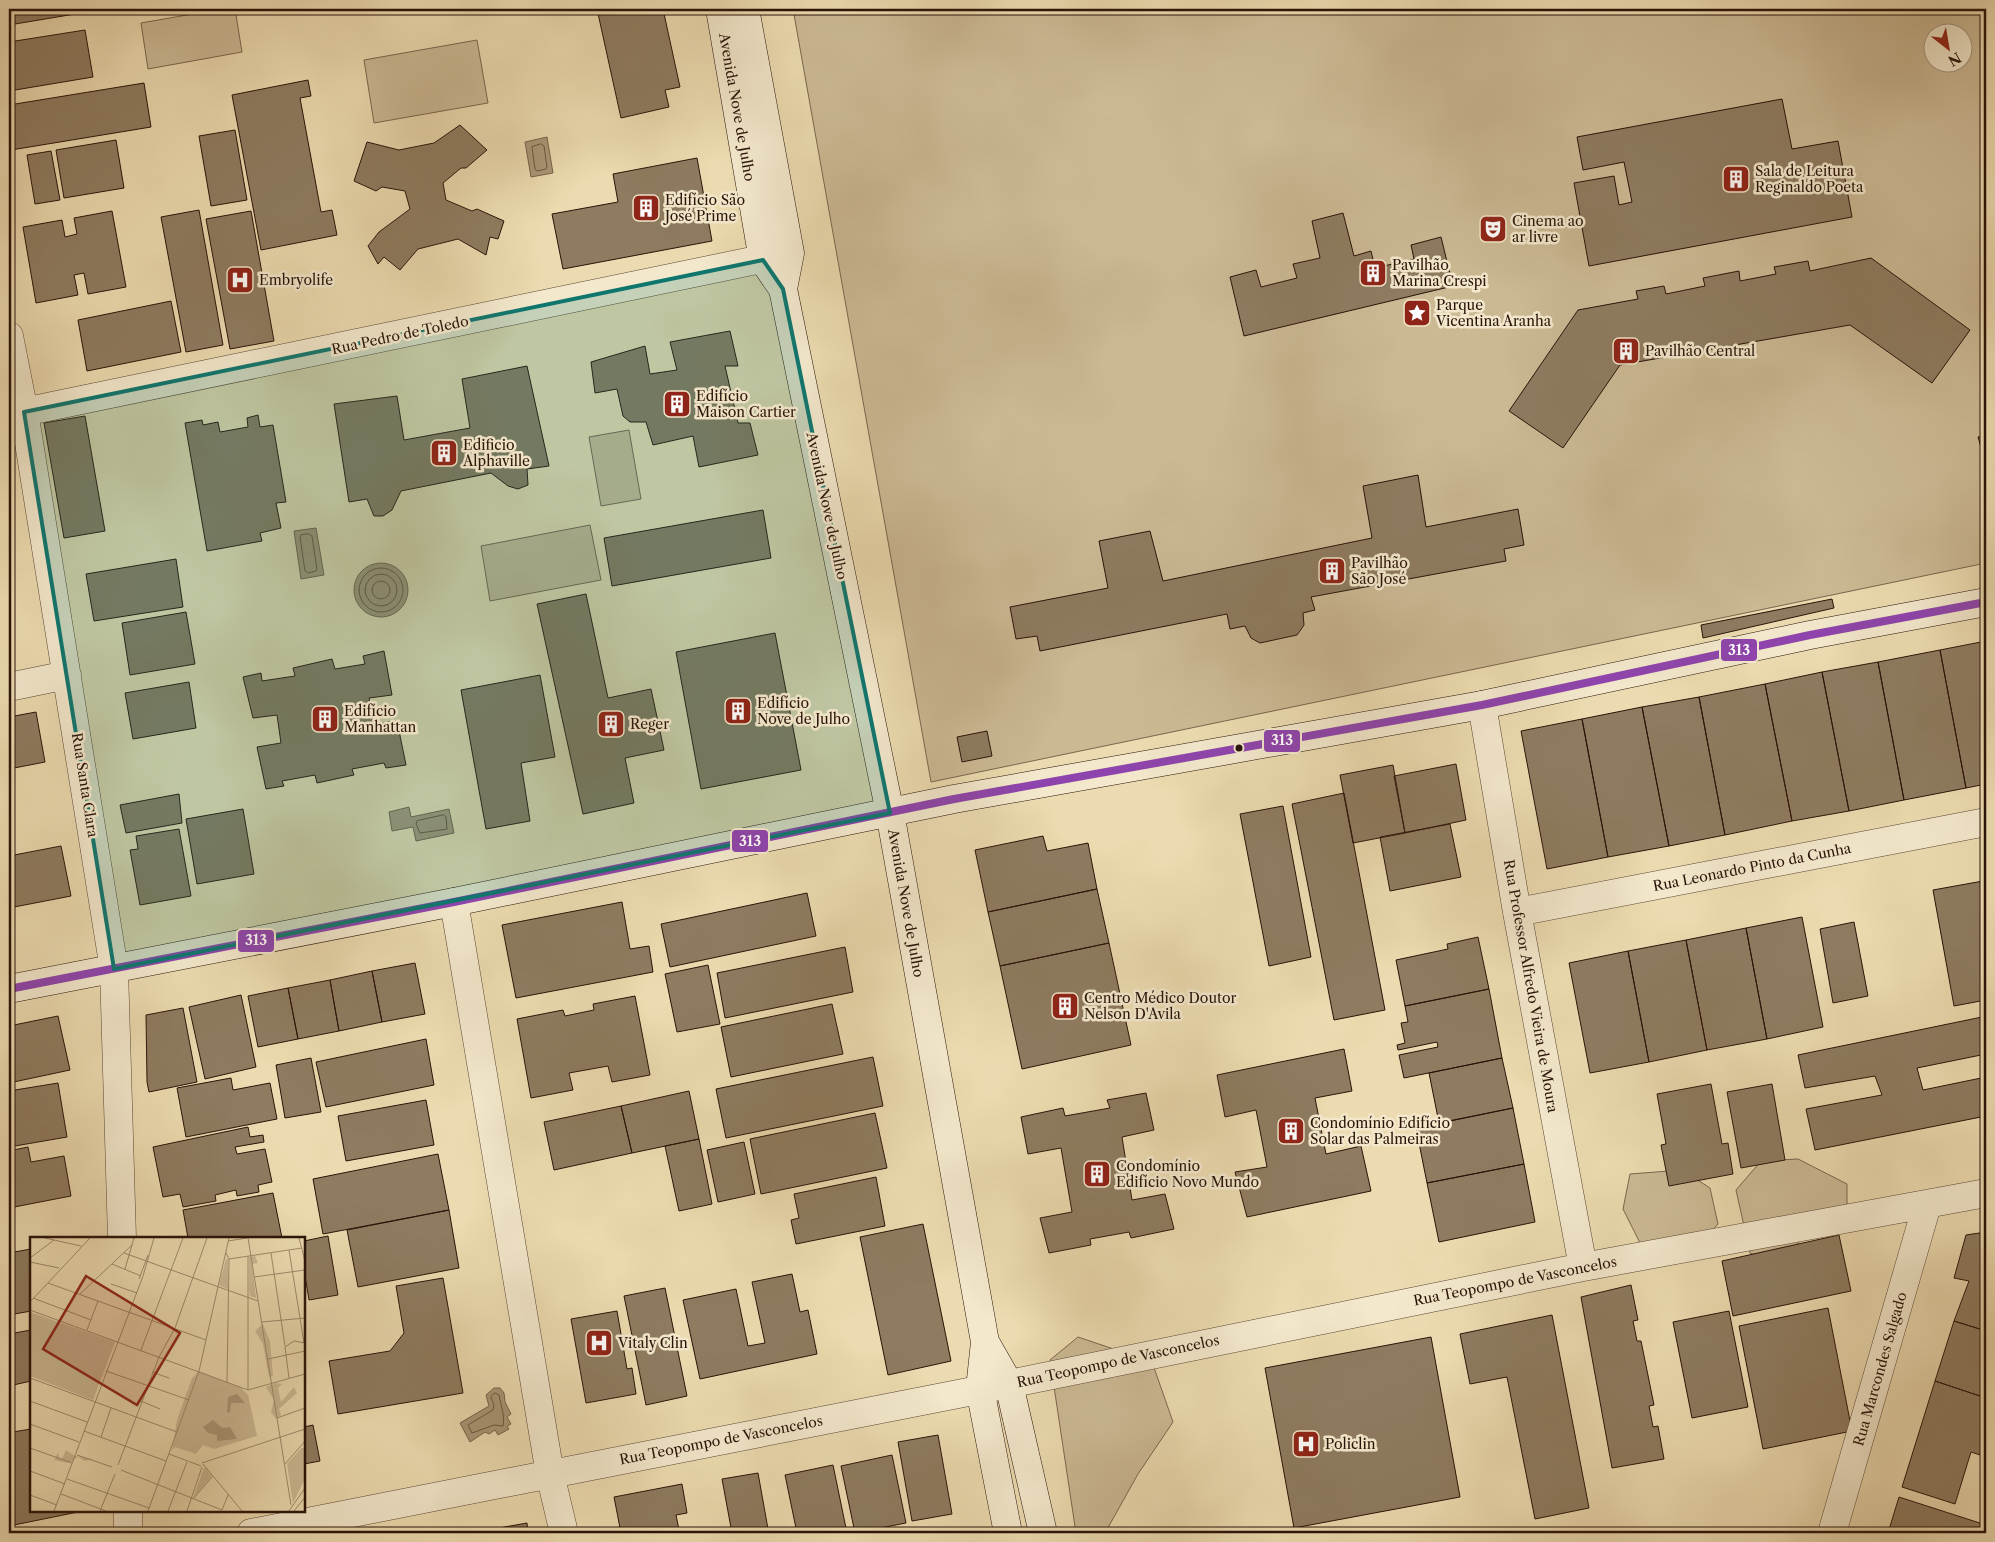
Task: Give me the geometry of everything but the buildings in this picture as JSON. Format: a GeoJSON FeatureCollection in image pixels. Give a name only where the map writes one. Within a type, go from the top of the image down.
{"type":"FeatureCollection","features":[{"type":"Feature","properties":{"kind":"street","name":"Avenida Nove de Julho"},"geometry":{"type":"LineString","coordinates":[[720,9],[764,260],[782,289],[890,812],[986,1342],[980,1389],[1008,1533]]}},
{"type":"Feature","properties":{"kind":"street","name":"Avenida Nove de Julho"},"geometry":{"type":"LineString","coordinates":[[746,9],[790,253],[782,289]]}},
{"type":"Feature","properties":{"kind":"street","name":"Rua Pedro de Toledo"},"geometry":{"type":"LineString","coordinates":[[17,414],[764,260],[790,253]]}},
{"type":"Feature","properties":{"kind":"street","name":"Rua Santa Clara"},"geometry":{"type":"LineString","coordinates":[[9,336],[17,414],[67,675],[114,969],[122,1237]]}},
{"type":"Feature","properties":{"kind":"street"},"geometry":{"type":"LineString","coordinates":[[9,989],[454,902],[954,799],[1482,705],[1810,635],[1986,602]]}},
{"type":"Feature","properties":{"kind":"street"},"geometry":{"type":"LineString","coordinates":[[9,687],[67,675]]}},
{"type":"Feature","properties":{"kind":"street","name":"Rua Professor Alfredo Vieira de Moura"},"geometry":{"type":"LineString","coordinates":[[1482,705],[1517,912],[1583,1267]]}},
{"type":"Feature","properties":{"kind":"street","name":"Rua Leonardo Pinto da Cunha"},"geometry":{"type":"LineString","coordinates":[[1517,912],[1986,822]]}},
{"type":"Feature","properties":{"kind":"street"},"geometry":{"type":"LineString","coordinates":[[454,902],[550,1474],[564,1533]]}},
{"type":"Feature","properties":{"kind":"street","name":"Rua Teopompo de Vasconcelos"},"geometry":{"type":"LineString","coordinates":[[251,1533],[1009,1384],[1583,1267],[1986,1193]]}},
{"type":"Feature","properties":{"kind":"street","name":"Rua Marcondes Salgado"},"geometry":{"type":"LineString","coordinates":[[1832,1533],[1927,1205]]}},
{"type":"Feature","properties":{"kind":"street","name":"Avenida Nove de Julho"},"geometry":{"type":"LineString","coordinates":[[986,1342],[1009,1384],[1043,1533]]}},
{"type":"Feature","properties":{"kind":"street"},"geometry":{"type":"LineString","coordinates":[[128,1512],[128,1533]]}},
{"type":"Feature","properties":{"kind":"highlighted area"},"geometry":{"type":"Polygon","coordinates":[[[763,260],[783,289],[890,813],[114,969],[24,412],[763,260]]]}},
{"type":"Feature","properties":{"kind":"shaded area"},"geometry":{"type":"Polygon","coordinates":[[[221,9],[235,9],[242,52],[148,69],[141,23],[221,9]]]}},
{"type":"Feature","properties":{"kind":"shaded area","name":"Parque Vicentina Aranha"},"geometry":{"type":"Polygon","coordinates":[[[793,9],[1986,9],[1986,563],[931,782],[793,9]]]}},
{"type":"Feature","properties":{"kind":"shaded area"},"geometry":{"type":"Polygon","coordinates":[[[477,40],[488,103],[374,123],[364,60],[477,40]]]}},
{"type":"Feature","properties":{"kind":"shaded area"},"geometry":{"type":"Polygon","coordinates":[[[629,430],[641,499],[601,506],[589,437],[629,430]]]}},
{"type":"Feature","properties":{"kind":"shaded area"},"geometry":{"type":"Polygon","coordinates":[[[590,525],[601,580],[490,601],[481,546],[590,525]]]}},
{"type":"Feature","properties":{"kind":"shaded area"},"geometry":{"type":"Polygon","coordinates":[[[1798,1159],[1847,1184],[1847,1214],[1815,1223],[1780,1265],[1750,1253],[1736,1190],[1761,1161],[1798,1159]]]}},
{"type":"Feature","properties":{"kind":"shaded area"},"geometry":{"type":"Polygon","coordinates":[[[1682,1170],[1710,1188],[1718,1224],[1698,1246],[1642,1247],[1623,1209],[1630,1174],[1682,1170]]]}},
{"type":"Feature","properties":{"kind":"shaded area"},"geometry":{"type":"Polygon","coordinates":[[[1078,1337],[1152,1362],[1173,1422],[1138,1474],[1105,1533],[1076,1533],[1050,1360],[1078,1337]]]}},
{"type":"Feature","properties":{"kind":"water"},"geometry":{"type":"Polygon","coordinates":[[[547,137],[553,173],[531,177],[525,142],[547,137]]]}},
{"type":"Feature","properties":{"kind":"water"},"geometry":{"type":"Polygon","coordinates":[[[316,528],[324,575],[301,579],[294,531],[316,528]]]}},
{"type":"Feature","properties":{"kind":"water"},"geometry":{"type":"Polygon","coordinates":[[[376,563],[386,563],[396,567],[404,575],[408,590],[404,605],[396,613],[386,617],[376,617],[366,613],[358,605],[354,595],[354,585],[358,575],[366,567],[376,563]]]}},
{"type":"Feature","properties":{"kind":"water"},"geometry":{"type":"Polygon","coordinates":[[[409,807],[411,817],[449,809],[454,833],[416,841],[413,827],[392,831],[389,812],[409,807]]]}},
{"type":"Feature","properties":{"kind":"water"},"geometry":{"type":"Polygon","coordinates":[[[494,1388],[500,1388],[504,1393],[505,1402],[511,1414],[507,1417],[511,1424],[507,1426],[509,1429],[498,1435],[495,1430],[489,1434],[485,1432],[470,1442],[460,1423],[489,1406],[486,1395],[494,1388]]]}},
{"type":"Feature","properties":{"kind":"transit line","name":"313"},"geometry":{"type":"LineString","coordinates":[[9,989],[454,902],[954,799],[1482,705],[1810,635],[1986,602]]}},
{"type":"Feature","properties":{"kind":"place","name":"Sala de Leitura Reginaldo Poeta"},"geometry":{"type":"Point","coordinates":[1736,179]}},
{"type":"Feature","properties":{"kind":"place","name":"Edifício São José Prime"},"geometry":{"type":"Point","coordinates":[646,208]}},
{"type":"Feature","properties":{"kind":"place","name":"Cinema ao ar livre"},"geometry":{"type":"Point","coordinates":[1493,229]}},
{"type":"Feature","properties":{"kind":"place","name":"Pavilhão Marina Crespi"},"geometry":{"type":"Point","coordinates":[1373,273]}},
{"type":"Feature","properties":{"kind":"place","name":"Embryolife"},"geometry":{"type":"Point","coordinates":[240,280]}},
{"type":"Feature","properties":{"kind":"place","name":"Parque Vicentina Aranha"},"geometry":{"type":"Point","coordinates":[1417,313]}},
{"type":"Feature","properties":{"kind":"place","name":"Pavilhão Central"},"geometry":{"type":"Point","coordinates":[1626,351]}},
{"type":"Feature","properties":{"kind":"place","name":"Edifício Maison Cartier"},"geometry":{"type":"Point","coordinates":[677,404]}},
{"type":"Feature","properties":{"kind":"place","name":"Edificio Alphaville"},"geometry":{"type":"Point","coordinates":[444,453]}},
{"type":"Feature","properties":{"kind":"place","name":"Pavilhão São José"},"geometry":{"type":"Point","coordinates":[1332,571]}},
{"type":"Feature","properties":{"kind":"place","name":"Edifício Nove de Julho"},"geometry":{"type":"Point","coordinates":[738,711]}},
{"type":"Feature","properties":{"kind":"place","name":"Edifício Manhattan"},"geometry":{"type":"Point","coordinates":[325,719]}},
{"type":"Feature","properties":{"kind":"place","name":"Reger"},"geometry":{"type":"Point","coordinates":[611,724]}},
{"type":"Feature","properties":{"kind":"place","name":"Centro Médico Doutor Nelson D'Avila"},"geometry":{"type":"Point","coordinates":[1065,1006]}},
{"type":"Feature","properties":{"kind":"place","name":"Condomínio Edifício Solar das Palmeiras"},"geometry":{"type":"Point","coordinates":[1291,1131]}},
{"type":"Feature","properties":{"kind":"place","name":"Condomínio Edifício Novo Mundo"},"geometry":{"type":"Point","coordinates":[1097,1174]}},
{"type":"Feature","properties":{"kind":"place","name":"Vitaly Clin"},"geometry":{"type":"Point","coordinates":[599,1343]}},
{"type":"Feature","properties":{"kind":"place","name":"Policlin"},"geometry":{"type":"Point","coordinates":[1306,1444]}}]}
